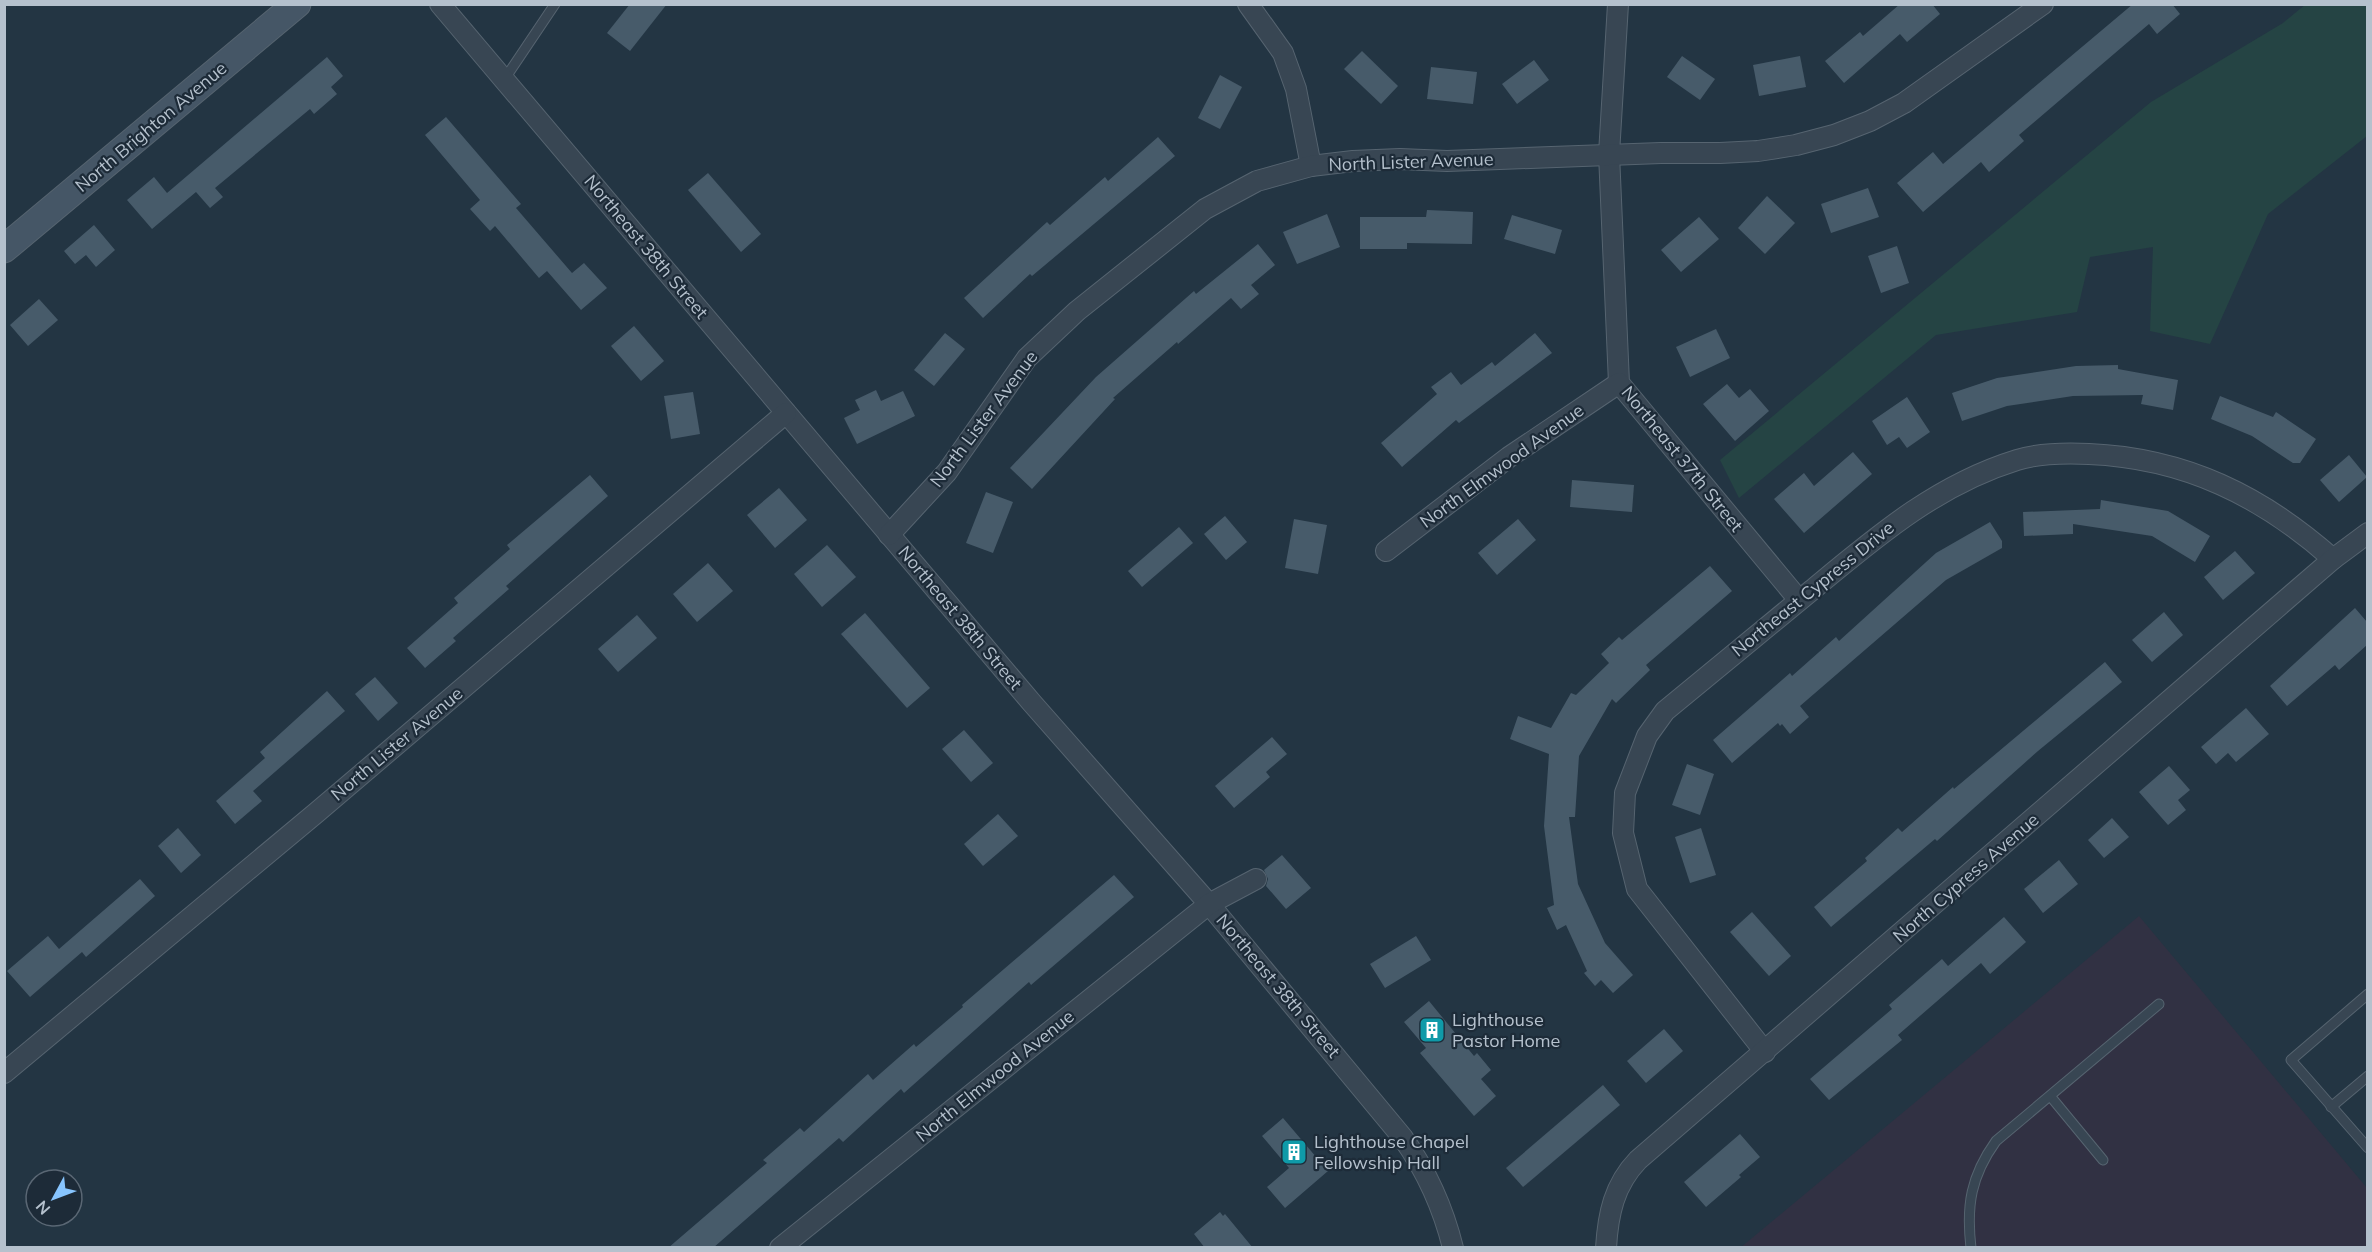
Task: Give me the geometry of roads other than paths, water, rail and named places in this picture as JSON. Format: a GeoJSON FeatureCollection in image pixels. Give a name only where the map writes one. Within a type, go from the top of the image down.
{"type":"FeatureCollection","features":[{"type":"Feature","properties":{"kind":"main road","name":"North Brighton Avenue"},"geometry":{"type":"LineString","coordinates":[[4,249],[297,4]]}},
{"type":"Feature","properties":{"kind":"street","name":"Northeast 38th Street"},"geometry":{"type":"LineString","coordinates":[[440,4],[1032,703],[1209,904],[1403,1138],[1421,1164],[1437,1196],[1454,1248]]}},
{"type":"Feature","properties":{"kind":"street"},"geometry":{"type":"LineString","coordinates":[[1248,4],[1283,53],[1296,89],[1311,166]]}},
{"type":"Feature","properties":{"kind":"street","name":"Northeast 37th Street"},"geometry":{"type":"LineString","coordinates":[[1618,4],[1609,154],[1619,383],[1799,600]]}},
{"type":"Feature","properties":{"kind":"street","name":"North Lister Avenue"},"geometry":{"type":"LineString","coordinates":[[889,534],[947,472],[1027,358],[1077,311],[1205,209],[1257,181],[1311,166],[1400,159],[1447,161],[1758,151],[1797,145],[1834,135],[1870,121],[1904,103],[2043,4]]}},
{"type":"Feature","properties":{"kind":"street","name":"North Elmwood Avenue"},"geometry":{"type":"LineString","coordinates":[[1386,551],[1509,457],[1619,383]]}},
{"type":"Feature","properties":{"kind":"street","name":"North Lister Avenue"},"geometry":{"type":"LineString","coordinates":[[4,1073],[316,813],[786,413]]}},
{"type":"Feature","properties":{"kind":"street","name":"Northeast Cypress Drive"},"geometry":{"type":"LineString","coordinates":[[1765,1052],[1637,889],[1623,833],[1625,793],[1647,736],[1665,711],[1910,511],[1966,479],[2019,459],[2070,453],[2123,455],[2195,473],[2233,489],[2269,509],[2302,532],[2333,559]]}},
{"type":"Feature","properties":{"kind":"street","name":"North Cypress Avenue"},"geometry":{"type":"LineString","coordinates":[[1606,1248],[1609,1215],[1616,1191],[1627,1172],[1650,1149],[2333,559],[2367,533]]}},
{"type":"Feature","properties":{"kind":"street","name":"North Elmwood Avenue"},"geometry":{"type":"LineString","coordinates":[[780,1248],[1209,904],[1256,879]]}},
{"type":"Feature","properties":{"kind":"lane"},"geometry":{"type":"LineString","coordinates":[[504,80],[555,4]]}},
{"type":"Feature","properties":{"kind":"lane"},"geometry":{"type":"LineString","coordinates":[[2367,994],[2291,1060],[2367,1148]]}},
{"type":"Feature","properties":{"kind":"lane"},"geometry":{"type":"LineString","coordinates":[[1971,1248],[1968,1223],[1970,1194],[1984,1158],[1996,1141],[2159,1004]]}},
{"type":"Feature","properties":{"kind":"lane"},"geometry":{"type":"LineString","coordinates":[[2331,1107],[2367,1076]]}},
{"type":"Feature","properties":{"kind":"lane"},"geometry":{"type":"LineString","coordinates":[[2051,1097],[2103,1160]]}},
{"type":"Feature","properties":{"kind":"place","name":"Lighthouse Pastor Home"},"geometry":{"type":"Point","coordinates":[1432,1030]}},
{"type":"Feature","properties":{"kind":"place","name":"Lighthouse Chapel Fellowship Hall"},"geometry":{"type":"Point","coordinates":[1294,1152]}}]}
